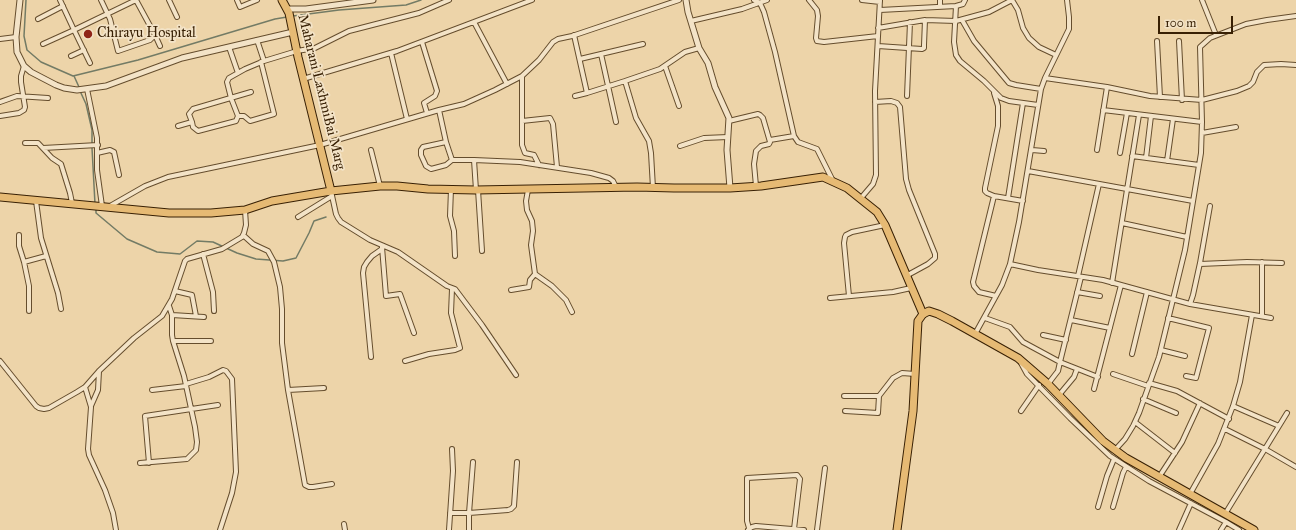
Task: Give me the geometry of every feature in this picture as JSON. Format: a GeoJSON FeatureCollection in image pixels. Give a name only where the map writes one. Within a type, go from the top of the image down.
{"type":"FeatureCollection","features":[{"type":"Feature","properties":{"kind":"main road","name":"Maharani LaxhmiBai Marg"},"geometry":{"type":"LineString","coordinates":[[282,0],[288,11],[296,51],[332,194]]}},
{"type":"Feature","properties":{"kind":"main road"},"geometry":{"type":"LineString","coordinates":[[0,197],[169,213],[211,214],[245,210],[272,201],[332,194],[380,186],[477,190],[616,187],[730,188],[823,177],[847,188],[877,212],[885,224],[923,314]]}},
{"type":"Feature","properties":{"kind":"main road"},"geometry":{"type":"LineString","coordinates":[[897,530],[913,411],[918,321],[923,314],[929,311],[938,314],[1018,358],[1048,384],[1103,441],[1115,450],[1159,477],[1254,530]]}},
{"type":"Feature","properties":{"kind":"street"},"geometry":{"type":"LineString","coordinates":[[20,0],[16,37],[17,52],[24,66],[31,72],[56,85],[64,88],[82,90],[106,86],[182,58],[257,40],[292,28]]}},
{"type":"Feature","properties":{"kind":"street"},"geometry":{"type":"LineString","coordinates":[[60,0],[90,63]]}},
{"type":"Feature","properties":{"kind":"street"},"geometry":{"type":"LineString","coordinates":[[101,0],[108,14],[118,51],[150,40],[155,35]]}},
{"type":"Feature","properties":{"kind":"street"},"geometry":{"type":"LineString","coordinates":[[43,44],[136,0],[160,46]]}},
{"type":"Feature","properties":{"kind":"street"},"geometry":{"type":"LineString","coordinates":[[169,0],[177,17]]}},
{"type":"Feature","properties":{"kind":"street"},"geometry":{"type":"LineString","coordinates":[[237,0],[240,8],[257,0]]}},
{"type":"Feature","properties":{"kind":"street"},"geometry":{"type":"LineString","coordinates":[[288,11],[373,0]]}},
{"type":"Feature","properties":{"kind":"street"},"geometry":{"type":"LineString","coordinates":[[251,92],[231,98],[193,109],[190,114],[193,127],[198,131],[236,121],[238,116],[231,98],[228,79],[238,73],[263,61],[296,51],[315,48],[349,31],[419,13],[449,0]]}},
{"type":"Feature","properties":{"kind":"street"},"geometry":{"type":"LineString","coordinates":[[304,79],[391,53],[474,22],[519,2],[532,0]]}},
{"type":"Feature","properties":{"kind":"street"},"geometry":{"type":"LineString","coordinates":[[82,90],[98,145],[97,170],[104,206],[145,186],[168,178],[320,145],[427,113],[464,104],[522,76],[539,60],[553,42],[558,39],[574,36],[680,0]]}},
{"type":"Feature","properties":{"kind":"street"},"geometry":{"type":"LineString","coordinates":[[686,0],[690,21],[699,48],[708,63],[715,87],[727,112],[729,121],[727,150],[730,188]]}},
{"type":"Feature","properties":{"kind":"street"},"geometry":{"type":"LineString","coordinates":[[754,0],[760,3],[764,12],[775,52],[794,136],[798,142],[817,149],[833,182]]}},
{"type":"Feature","properties":{"kind":"street"},"geometry":{"type":"LineString","coordinates":[[690,21],[767,0]]}},
{"type":"Feature","properties":{"kind":"street"},"geometry":{"type":"LineString","coordinates":[[861,198],[873,184],[876,175],[875,102],[880,10],[880,1],[862,0]]}},
{"type":"Feature","properties":{"kind":"street"},"geometry":{"type":"LineString","coordinates":[[940,0],[940,7]]}},
{"type":"Feature","properties":{"kind":"street"},"geometry":{"type":"LineString","coordinates":[[880,10],[956,6],[963,4],[965,0]]}},
{"type":"Feature","properties":{"kind":"street"},"geometry":{"type":"LineString","coordinates":[[878,28],[926,20],[962,20],[989,12],[1004,2],[1012,0],[1018,10],[1023,28],[1028,38],[1039,47],[1056,55]]}},
{"type":"Feature","properties":{"kind":"street"},"geometry":{"type":"LineString","coordinates":[[975,334],[996,296],[1010,264],[1023,201],[1042,89],[1045,78],[1069,29],[1070,17],[1067,0]]}},
{"type":"Feature","properties":{"kind":"street"},"geometry":{"type":"LineString","coordinates":[[1202,0],[1216,35]]}},
{"type":"Feature","properties":{"kind":"street"},"geometry":{"type":"LineString","coordinates":[[813,1],[818,16],[817,41],[824,42],[878,36]]}},
{"type":"Feature","properties":{"kind":"street"},"geometry":{"type":"LineString","coordinates":[[38,19],[63,6]]}},
{"type":"Feature","properties":{"kind":"street"},"geometry":{"type":"LineString","coordinates":[[956,6],[954,42],[956,55],[960,62],[984,80],[1001,98],[1009,101],[1038,106]]}},
{"type":"Feature","properties":{"kind":"street"},"geometry":{"type":"LineString","coordinates":[[1115,450],[1125,439],[1135,422],[1161,350],[1187,237],[1199,165],[1202,133],[1200,47],[1216,35],[1246,24],[1296,16]]}},
{"type":"Feature","properties":{"kind":"street"},"geometry":{"type":"LineString","coordinates":[[878,46],[924,48],[926,20]]}},
{"type":"Feature","properties":{"kind":"street"},"geometry":{"type":"LineString","coordinates":[[962,20],[974,41],[1009,83],[1042,89]]}},
{"type":"Feature","properties":{"kind":"street"},"geometry":{"type":"LineString","coordinates":[[474,22],[507,84]]}},
{"type":"Feature","properties":{"kind":"street"},"geometry":{"type":"LineString","coordinates":[[907,96],[910,22]]}},
{"type":"Feature","properties":{"kind":"street"},"geometry":{"type":"LineString","coordinates":[[574,36],[587,93]]}},
{"type":"Feature","properties":{"kind":"street"},"geometry":{"type":"LineString","coordinates":[[0,39],[16,37]]}},
{"type":"Feature","properties":{"kind":"street"},"geometry":{"type":"LineString","coordinates":[[238,116],[244,116],[250,121],[274,114],[257,40]]}},
{"type":"Feature","properties":{"kind":"street"},"geometry":{"type":"LineString","coordinates":[[1157,41],[1160,97]]}},
{"type":"Feature","properties":{"kind":"street"},"geometry":{"type":"LineString","coordinates":[[1179,41],[1182,100]]}},
{"type":"Feature","properties":{"kind":"street"},"geometry":{"type":"LineString","coordinates":[[422,42],[437,91],[435,96],[424,103],[427,113]]}},
{"type":"Feature","properties":{"kind":"street"},"geometry":{"type":"LineString","coordinates":[[580,59],[643,44]]}},
{"type":"Feature","properties":{"kind":"street"},"geometry":{"type":"LineString","coordinates":[[229,47],[238,73]]}},
{"type":"Feature","properties":{"kind":"street"},"geometry":{"type":"LineString","coordinates":[[575,96],[608,87],[660,69],[668,62],[685,52],[699,48]]}},
{"type":"Feature","properties":{"kind":"street"},"geometry":{"type":"LineString","coordinates":[[72,56],[84,50]]}},
{"type":"Feature","properties":{"kind":"street"},"geometry":{"type":"LineString","coordinates":[[391,53],[407,119]]}},
{"type":"Feature","properties":{"kind":"street"},"geometry":{"type":"LineString","coordinates":[[601,54],[616,122]]}},
{"type":"Feature","properties":{"kind":"street"},"geometry":{"type":"LineString","coordinates":[[1045,78],[1107,87],[1134,94],[1182,100],[1202,100],[1237,91],[1249,86],[1253,82],[1257,72],[1264,65],[1296,65]]}},
{"type":"Feature","properties":{"kind":"street"},"geometry":{"type":"LineString","coordinates":[[0,116],[22,112],[25,107],[21,76],[24,66]]}},
{"type":"Feature","properties":{"kind":"street"},"geometry":{"type":"LineString","coordinates":[[665,66],[679,106]]}},
{"type":"Feature","properties":{"kind":"street"},"geometry":{"type":"LineString","coordinates":[[522,76],[522,145],[524,151],[528,154],[534,155],[539,165]]}},
{"type":"Feature","properties":{"kind":"street"},"geometry":{"type":"LineString","coordinates":[[625,81],[636,118],[649,141],[653,188]]}},
{"type":"Feature","properties":{"kind":"street"},"geometry":{"type":"LineString","coordinates":[[1097,150],[1107,87]]}},
{"type":"Feature","properties":{"kind":"street"},"geometry":{"type":"LineString","coordinates":[[993,91],[998,100],[998,126],[985,188],[987,193],[994,196],[1023,201]]}},
{"type":"Feature","properties":{"kind":"street"},"geometry":{"type":"LineString","coordinates":[[0,102],[17,96],[48,98]]}},
{"type":"Feature","properties":{"kind":"street"},"geometry":{"type":"LineString","coordinates":[[875,102],[891,101],[897,103],[900,107],[906,179],[935,254],[935,258],[928,264],[906,276]]}},
{"type":"Feature","properties":{"kind":"street"},"geometry":{"type":"LineString","coordinates":[[1008,198],[1024,103]]}},
{"type":"Feature","properties":{"kind":"street"},"geometry":{"type":"LineString","coordinates":[[439,110],[446,142],[452,160]]}},
{"type":"Feature","properties":{"kind":"street"},"geometry":{"type":"LineString","coordinates":[[1103,110],[1202,122]]}},
{"type":"Feature","properties":{"kind":"street"},"geometry":{"type":"LineString","coordinates":[[1120,153],[1127,113]]}},
{"type":"Feature","properties":{"kind":"street"},"geometry":{"type":"LineString","coordinates":[[729,121],[760,115],[763,118],[770,140]]}},
{"type":"Feature","properties":{"kind":"street"},"geometry":{"type":"LineString","coordinates":[[1112,282],[1139,115]]}},
{"type":"Feature","properties":{"kind":"street"},"geometry":{"type":"LineString","coordinates":[[1146,158],[1151,116]]}},
{"type":"Feature","properties":{"kind":"street"},"geometry":{"type":"LineString","coordinates":[[522,121],[547,118],[552,120],[557,167]]}},
{"type":"Feature","properties":{"kind":"street"},"geometry":{"type":"LineString","coordinates":[[1167,161],[1173,119]]}},
{"type":"Feature","properties":{"kind":"street"},"geometry":{"type":"LineString","coordinates":[[178,126],[192,122]]}},
{"type":"Feature","properties":{"kind":"street"},"geometry":{"type":"LineString","coordinates":[[1202,133],[1236,127]]}},
{"type":"Feature","properties":{"kind":"street"},"geometry":{"type":"LineString","coordinates":[[756,186],[754,164],[756,151],[761,146],[769,144],[770,140],[794,136]]}},
{"type":"Feature","properties":{"kind":"street"},"geometry":{"type":"LineString","coordinates":[[680,146],[704,138],[728,138]]}},
{"type":"Feature","properties":{"kind":"street"},"geometry":{"type":"LineString","coordinates":[[446,142],[423,147],[421,154],[426,166],[431,169],[446,165],[452,160],[520,162],[557,167],[606,177],[613,181],[616,187]]}},
{"type":"Feature","properties":{"kind":"street"},"geometry":{"type":"LineString","coordinates":[[25,143],[38,143],[63,167],[72,203]]}},
{"type":"Feature","properties":{"kind":"street"},"geometry":{"type":"LineString","coordinates":[[43,148],[98,145]]}},
{"type":"Feature","properties":{"kind":"street"},"geometry":{"type":"LineString","coordinates":[[97,153],[110,150],[114,152],[119,175]]}},
{"type":"Feature","properties":{"kind":"street"},"geometry":{"type":"LineString","coordinates":[[370,150],[380,186]]}},
{"type":"Feature","properties":{"kind":"street"},"geometry":{"type":"LineString","coordinates":[[1032,150],[1044,151]]}},
{"type":"Feature","properties":{"kind":"street"},"geometry":{"type":"LineString","coordinates":[[1132,156],[1199,165]]}},
{"type":"Feature","properties":{"kind":"street"},"geometry":{"type":"LineString","coordinates":[[474,160],[482,251]]}},
{"type":"Feature","properties":{"kind":"street"},"geometry":{"type":"LineString","coordinates":[[1028,171],[1193,201]]}},
{"type":"Feature","properties":{"kind":"street"},"geometry":{"type":"LineString","coordinates":[[1048,384],[1058,371],[1066,340],[1078,292],[1079,277],[1099,184]]}},
{"type":"Feature","properties":{"kind":"street"},"geometry":{"type":"LineString","coordinates":[[451,189],[450,216],[454,231],[455,256]]}},
{"type":"Feature","properties":{"kind":"street"},"geometry":{"type":"LineString","coordinates":[[528,190],[526,205],[532,221],[532,245],[536,274],[552,286],[566,300],[572,312]]}},
{"type":"Feature","properties":{"kind":"street"},"geometry":{"type":"LineString","coordinates":[[298,217],[332,194],[336,214],[342,222],[382,247],[398,252],[452,289],[455,289],[516,375]]}},
{"type":"Feature","properties":{"kind":"street"},"geometry":{"type":"LineString","coordinates":[[994,196],[973,282],[974,286],[979,292],[996,296]]}},
{"type":"Feature","properties":{"kind":"street"},"geometry":{"type":"LineString","coordinates":[[36,201],[41,238],[58,293],[61,308]]}},
{"type":"Feature","properties":{"kind":"street"},"geometry":{"type":"LineString","coordinates":[[1190,304],[1200,264],[1210,206]]}},
{"type":"Feature","properties":{"kind":"street"},"geometry":{"type":"LineString","coordinates":[[0,361],[39,408],[49,408],[85,387],[134,338],[162,316],[169,306],[187,259],[226,247],[243,235],[246,225],[245,210]]}},
{"type":"Feature","properties":{"kind":"street"},"geometry":{"type":"LineString","coordinates":[[1122,223],[1187,237]]}},
{"type":"Feature","properties":{"kind":"street"},"geometry":{"type":"LineString","coordinates":[[849,296],[844,237],[852,232],[885,224]]}},
{"type":"Feature","properties":{"kind":"street"},"geometry":{"type":"LineString","coordinates":[[19,234],[19,246],[29,286],[29,311]]}},
{"type":"Feature","properties":{"kind":"street"},"geometry":{"type":"LineString","coordinates":[[243,235],[253,244],[264,249],[273,260],[280,287],[282,309],[282,343],[288,390],[305,485],[309,487],[332,484]]}},
{"type":"Feature","properties":{"kind":"street"},"geometry":{"type":"LineString","coordinates":[[382,247],[386,296],[400,294],[414,333]]}},
{"type":"Feature","properties":{"kind":"street"},"geometry":{"type":"LineString","coordinates":[[371,357],[363,273],[367,262],[382,247]]}},
{"type":"Feature","properties":{"kind":"street"},"geometry":{"type":"LineString","coordinates":[[203,254],[212,292],[214,312]]}},
{"type":"Feature","properties":{"kind":"street"},"geometry":{"type":"LineString","coordinates":[[24,262],[46,256]]}},
{"type":"Feature","properties":{"kind":"street"},"geometry":{"type":"LineString","coordinates":[[1200,264],[1262,262],[1282,263]]}},
{"type":"Feature","properties":{"kind":"street"},"geometry":{"type":"LineString","coordinates":[[1262,262],[1262,316]]}},
{"type":"Feature","properties":{"kind":"street"},"geometry":{"type":"LineString","coordinates":[[1010,264],[1112,282],[1190,304],[1271,318]]}},
{"type":"Feature","properties":{"kind":"street"},"geometry":{"type":"LineString","coordinates":[[511,290],[529,287],[530,280],[536,274]]}},
{"type":"Feature","properties":{"kind":"street"},"geometry":{"type":"LineString","coordinates":[[1094,389],[1121,285]]}},
{"type":"Feature","properties":{"kind":"street"},"geometry":{"type":"LineString","coordinates":[[830,298],[893,292],[912,288]]}},
{"type":"Feature","properties":{"kind":"street"},"geometry":{"type":"LineString","coordinates":[[405,361],[428,354],[460,348],[450,313],[452,289]]}},
{"type":"Feature","properties":{"kind":"street"},"geometry":{"type":"LineString","coordinates":[[175,291],[192,295],[196,316]]}},
{"type":"Feature","properties":{"kind":"street"},"geometry":{"type":"LineString","coordinates":[[1078,292],[1100,296]]}},
{"type":"Feature","properties":{"kind":"street"},"geometry":{"type":"LineString","coordinates":[[1132,354],[1147,292]]}},
{"type":"Feature","properties":{"kind":"street"},"geometry":{"type":"LineString","coordinates":[[140,463],[187,459],[196,450],[198,442],[192,408],[172,335],[172,315],[169,306]]}},
{"type":"Feature","properties":{"kind":"street"},"geometry":{"type":"LineString","coordinates":[[172,315],[204,317]]}},
{"type":"Feature","properties":{"kind":"street"},"geometry":{"type":"LineString","coordinates":[[1189,494],[1218,444],[1229,419],[1240,382],[1252,315]]}},
{"type":"Feature","properties":{"kind":"street"},"geometry":{"type":"LineString","coordinates":[[985,318],[1010,327],[1023,342],[1060,362],[1098,377]]}},
{"type":"Feature","properties":{"kind":"street"},"geometry":{"type":"LineString","coordinates":[[1168,318],[1209,328],[1196,378],[1186,376]]}},
{"type":"Feature","properties":{"kind":"street"},"geometry":{"type":"LineString","coordinates":[[1071,320],[1110,328]]}},
{"type":"Feature","properties":{"kind":"street"},"geometry":{"type":"LineString","coordinates":[[1043,335],[1066,340]]}},
{"type":"Feature","properties":{"kind":"street"},"geometry":{"type":"LineString","coordinates":[[174,341],[211,341]]}},
{"type":"Feature","properties":{"kind":"street"},"geometry":{"type":"LineString","coordinates":[[1161,350],[1184,356]]}},
{"type":"Feature","properties":{"kind":"street"},"geometry":{"type":"LineString","coordinates":[[1018,358],[1028,374],[1039,386],[1070,418],[1114,459],[1150,481],[1239,530]]}},
{"type":"Feature","properties":{"kind":"street"},"geometry":{"type":"LineString","coordinates":[[1059,395],[1074,376],[1077,369]]}},
{"type":"Feature","properties":{"kind":"street"},"geometry":{"type":"LineString","coordinates":[[152,390],[186,385],[205,379],[223,370],[226,371],[232,379],[236,472],[232,493],[220,530]]}},
{"type":"Feature","properties":{"kind":"street"},"geometry":{"type":"LineString","coordinates":[[100,371],[98,390],[91,407],[88,449],[113,513],[116,530]]}},
{"type":"Feature","properties":{"kind":"street"},"geometry":{"type":"LineString","coordinates":[[844,411],[878,413],[879,396],[893,378],[902,373],[915,374]]}},
{"type":"Feature","properties":{"kind":"street"},"geometry":{"type":"LineString","coordinates":[[1113,374],[1177,391],[1229,419]]}},
{"type":"Feature","properties":{"kind":"street"},"geometry":{"type":"LineString","coordinates":[[1021,411],[1039,386]]}},
{"type":"Feature","properties":{"kind":"street"},"geometry":{"type":"LineString","coordinates":[[85,387],[91,407]]}},
{"type":"Feature","properties":{"kind":"street"},"geometry":{"type":"LineString","coordinates":[[288,390],[324,388]]}},
{"type":"Feature","properties":{"kind":"street"},"geometry":{"type":"LineString","coordinates":[[844,396],[879,396]]}},
{"type":"Feature","properties":{"kind":"street"},"geometry":{"type":"LineString","coordinates":[[1143,399],[1176,413]]}},
{"type":"Feature","properties":{"kind":"street"},"geometry":{"type":"LineString","coordinates":[[1159,477],[1182,442],[1200,403]]}},
{"type":"Feature","properties":{"kind":"street"},"geometry":{"type":"LineString","coordinates":[[149,463],[145,416],[218,404]]}},
{"type":"Feature","properties":{"kind":"street"},"geometry":{"type":"LineString","coordinates":[[1233,406],[1278,426]]}},
{"type":"Feature","properties":{"kind":"street"},"geometry":{"type":"LineString","coordinates":[[1225,514],[1287,413]]}},
{"type":"Feature","properties":{"kind":"street"},"geometry":{"type":"LineString","coordinates":[[1135,422],[1175,453]]}},
{"type":"Feature","properties":{"kind":"street"},"geometry":{"type":"LineString","coordinates":[[1225,429],[1265,449],[1296,467]]}},
{"type":"Feature","properties":{"kind":"street"},"geometry":{"type":"LineString","coordinates":[[449,530],[453,471],[452,449]]}},
{"type":"Feature","properties":{"kind":"street"},"geometry":{"type":"LineString","coordinates":[[1098,506],[1114,459]]}},
{"type":"Feature","properties":{"kind":"street"},"geometry":{"type":"LineString","coordinates":[[469,530],[473,462]]}},
{"type":"Feature","properties":{"kind":"street"},"geometry":{"type":"LineString","coordinates":[[450,512],[469,513],[508,510],[514,506],[517,462]]}},
{"type":"Feature","properties":{"kind":"street"},"geometry":{"type":"LineString","coordinates":[[1113,507],[1126,467]]}},
{"type":"Feature","properties":{"kind":"street"},"geometry":{"type":"LineString","coordinates":[[817,530],[824,468]]}},
{"type":"Feature","properties":{"kind":"street"},"geometry":{"type":"LineString","coordinates":[[794,529],[800,479],[797,475],[747,478],[748,529],[752,527],[804,530]]}},
{"type":"Feature","properties":{"kind":"street"},"geometry":{"type":"LineString","coordinates":[[1179,530],[1192,503]]}},
{"type":"Feature","properties":{"kind":"street"},"geometry":{"type":"LineString","coordinates":[[893,530],[898,522]]}},
{"type":"Feature","properties":{"kind":"street"},"geometry":{"type":"LineString","coordinates":[[1221,530],[1226,522]]}},
{"type":"Feature","properties":{"kind":"street"},"geometry":{"type":"LineString","coordinates":[[344,524],[345,530]]}},
{"type":"Feature","properties":{"kind":"waterway"},"geometry":{"type":"LineString","coordinates":[[26,0],[24,36],[27,50],[41,62],[73,76],[138,60],[275,19],[287,17]]}},
{"type":"Feature","properties":{"kind":"waterway"},"geometry":{"type":"LineString","coordinates":[[293,16],[339,10],[406,5],[421,0]]}},
{"type":"Feature","properties":{"kind":"waterway"},"geometry":{"type":"LineString","coordinates":[[74,76],[79,87]]}},
{"type":"Feature","properties":{"kind":"waterway"},"geometry":{"type":"LineString","coordinates":[[80,91],[86,104],[92,130],[92,143]]}},
{"type":"Feature","properties":{"kind":"waterway"},"geometry":{"type":"LineString","coordinates":[[92,148],[95,204]]}},
{"type":"Feature","properties":{"kind":"waterway"},"geometry":{"type":"LineString","coordinates":[[96,208],[96,213],[127,239],[157,252],[180,254],[197,241],[213,242],[237,253],[256,259],[283,261],[296,258],[314,221],[326,217]]}},
{"type":"Feature","properties":{"kind":"place","name":"Chirayu Hospital"},"geometry":{"type":"Point","coordinates":[88,34]}}]}
